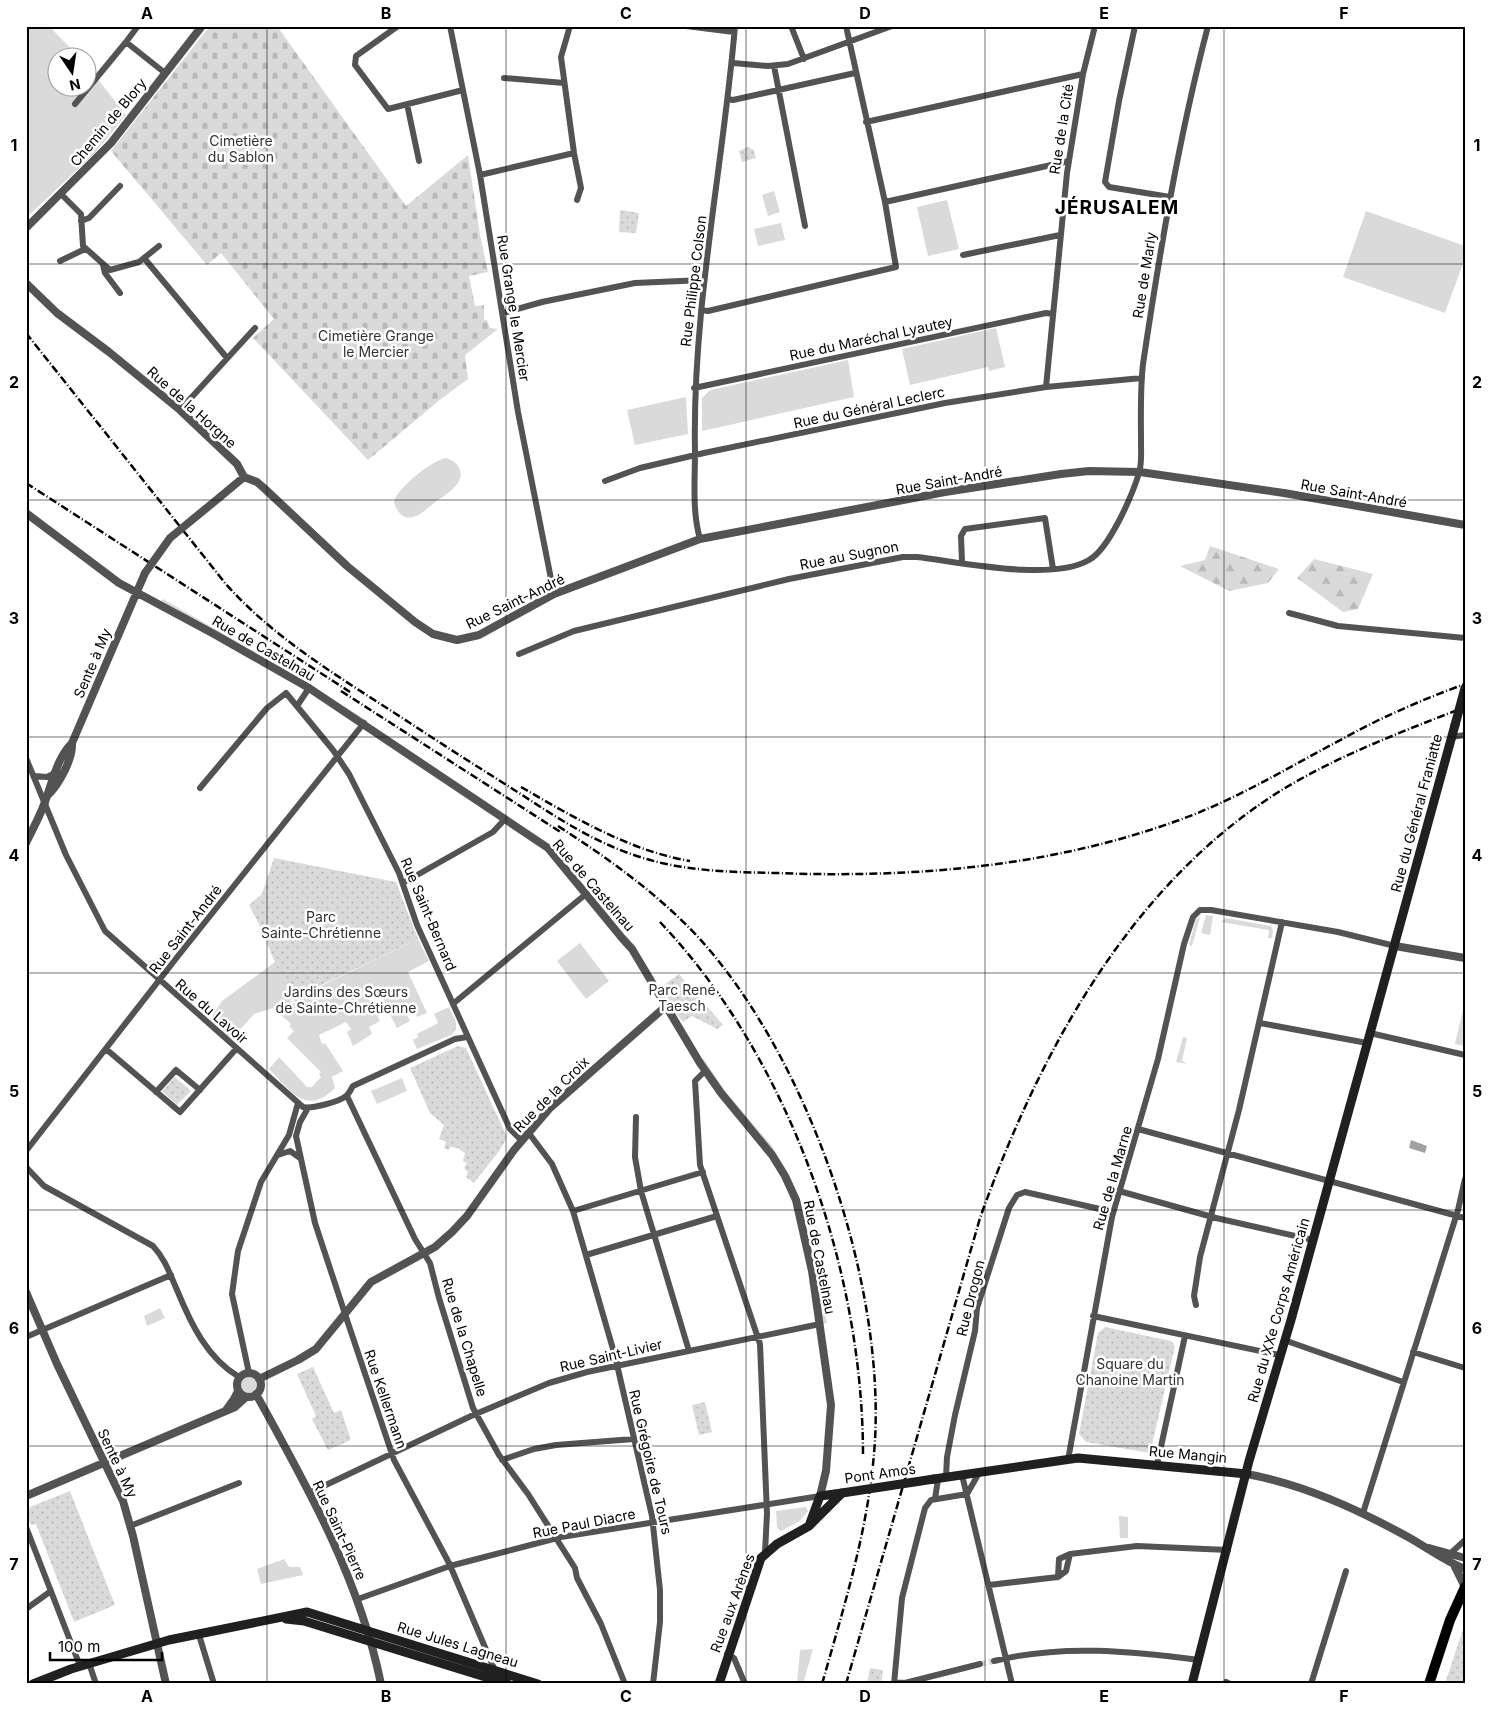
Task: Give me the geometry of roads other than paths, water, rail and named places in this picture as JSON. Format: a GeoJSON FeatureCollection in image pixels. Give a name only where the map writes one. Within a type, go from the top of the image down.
{"type":"FeatureCollection","features":[{"type":"Feature","properties":{"kind":"main road","name":"Rue du Général Franiatte"},"geometry":{"type":"LineString","coordinates":[[1395,946],[1465,688]]}},
{"type":"Feature","properties":{"kind":"main road","name":"Rue du XXe Corps Américain"},"geometry":{"type":"LineString","coordinates":[[1192,1684],[1247,1474],[1395,946]]}},
{"type":"Feature","properties":{"kind":"main road","name":"Rue Mangin"},"geometry":{"type":"LineString","coordinates":[[940,1478],[1078,1458],[1247,1474]]}},
{"type":"Feature","properties":{"kind":"main road","name":"Pont Amos"},"geometry":{"type":"LineString","coordinates":[[825,1495],[940,1478]]}},
{"type":"Feature","properties":{"kind":"main road","name":"Rue aux Arènes"},"geometry":{"type":"LineString","coordinates":[[718,1684],[744,1603],[765,1552],[809,1526],[842,1493]]}},
{"type":"Feature","properties":{"kind":"main road"},"geometry":{"type":"LineString","coordinates":[[825,1495],[825,1512]]}},
{"type":"Feature","properties":{"kind":"main road"},"geometry":{"type":"LineString","coordinates":[[809,1526],[825,1495]]}},
{"type":"Feature","properties":{"kind":"main road"},"geometry":{"type":"LineString","coordinates":[[1429,1684],[1450,1620],[1465,1587]]}},
{"type":"Feature","properties":{"kind":"main road","name":"Rue Jules Lagneau"},"geometry":{"type":"LineString","coordinates":[[33,1684],[85,1665],[157,1643],[307,1612],[538,1684]]}},
{"type":"Feature","properties":{"kind":"main road","name":"Rue Jules Lagneau"},"geometry":{"type":"LineString","coordinates":[[281,1618],[304,1621],[503,1683]]}},
{"type":"Feature","properties":{"kind":"street"},"geometry":{"type":"LineString","coordinates":[[75,104],[138,26]]}},
{"type":"Feature","properties":{"kind":"street","name":"Chemin de Blory"},"geometry":{"type":"LineString","coordinates":[[26,228],[110,143],[202,26]]}},
{"type":"Feature","properties":{"kind":"street"},"geometry":{"type":"LineString","coordinates":[[398,26],[356,56],[355,65],[388,109],[463,90]]}},
{"type":"Feature","properties":{"kind":"street","name":"Rue Grange le Mercier"},"geometry":{"type":"LineString","coordinates":[[450,26],[480,174],[504,313],[518,412],[554,594]]}},
{"type":"Feature","properties":{"kind":"street"},"geometry":{"type":"LineString","coordinates":[[570,26],[561,57],[574,153],[581,188],[577,200]]}},
{"type":"Feature","properties":{"kind":"street"},"geometry":{"type":"LineString","coordinates":[[686,26],[735,29]]}},
{"type":"Feature","properties":{"kind":"street"},"geometry":{"type":"LineString","coordinates":[[792,26],[804,59]]}},
{"type":"Feature","properties":{"kind":"street"},"geometry":{"type":"LineString","coordinates":[[702,310],[708,311],[896,267],[885,202],[846,26]]}},
{"type":"Feature","properties":{"kind":"street"},"geometry":{"type":"LineString","coordinates":[[733,63],[774,66],[804,59],[892,26]]}},
{"type":"Feature","properties":{"kind":"street","name":"Rue de la Cité"},"geometry":{"type":"LineString","coordinates":[[1046,387],[1068,161],[1083,74],[1095,26]]}},
{"type":"Feature","properties":{"kind":"street"},"geometry":{"type":"LineString","coordinates":[[1135,26],[1118,101],[1105,182],[1109,187],[1170,197]]}},
{"type":"Feature","properties":{"kind":"street","name":"Rue de Marly"},"geometry":{"type":"LineString","coordinates":[[1140,472],[1142,378],[1170,197],[1192,89],[1208,26]]}},
{"type":"Feature","properties":{"kind":"street","name":"Rue Philippe Colson"},"geometry":{"type":"LineString","coordinates":[[700,539],[695,506],[694,388],[704,280],[733,63],[735,29]]}},
{"type":"Feature","properties":{"kind":"street"},"geometry":{"type":"LineString","coordinates":[[126,42],[165,73]]}},
{"type":"Feature","properties":{"kind":"street"},"geometry":{"type":"LineString","coordinates":[[774,66],[802,199],[805,226]]}},
{"type":"Feature","properties":{"kind":"street"},"geometry":{"type":"LineString","coordinates":[[728,100],[856,72]]}},
{"type":"Feature","properties":{"kind":"street"},"geometry":{"type":"LineString","coordinates":[[866,122],[1083,74]]}},
{"type":"Feature","properties":{"kind":"street"},"geometry":{"type":"LineString","coordinates":[[504,78],[564,83]]}},
{"type":"Feature","properties":{"kind":"street"},"geometry":{"type":"LineString","coordinates":[[407,104],[419,161]]}},
{"type":"Feature","properties":{"kind":"street"},"geometry":{"type":"LineString","coordinates":[[480,174],[574,153]]}},
{"type":"Feature","properties":{"kind":"street"},"geometry":{"type":"LineString","coordinates":[[885,202],[1068,161]]}},
{"type":"Feature","properties":{"kind":"street"},"geometry":{"type":"LineString","coordinates":[[81,221],[89,218],[120,186]]}},
{"type":"Feature","properties":{"kind":"street"},"geometry":{"type":"LineString","coordinates":[[61,194],[81,214],[82,242],[86,249],[110,270],[139,262],[159,246]]}},
{"type":"Feature","properties":{"kind":"street"},"geometry":{"type":"LineString","coordinates":[[963,255],[1060,235]]}},
{"type":"Feature","properties":{"kind":"street"},"geometry":{"type":"LineString","coordinates":[[60,261],[86,249]]}},
{"type":"Feature","properties":{"kind":"street"},"geometry":{"type":"LineString","coordinates":[[144,258],[227,358]]}},
{"type":"Feature","properties":{"kind":"street"},"geometry":{"type":"LineString","coordinates":[[103,265],[105,273],[120,293]]}},
{"type":"Feature","properties":{"kind":"street"},"geometry":{"type":"LineString","coordinates":[[504,313],[542,302],[635,283],[704,280]]}},
{"type":"Feature","properties":{"kind":"street","name":"Rue de la Horgne"},"geometry":{"type":"LineString","coordinates":[[26,283],[57,313],[110,352],[180,410],[232,459],[244,477],[257,482],[347,566],[415,622],[433,634],[457,640]]}},
{"type":"Feature","properties":{"kind":"street","name":"Rue du Maréchal Lyautey"},"geometry":{"type":"LineString","coordinates":[[694,388],[1046,313],[1052,314]]}},
{"type":"Feature","properties":{"kind":"street"},"geometry":{"type":"LineString","coordinates":[[180,410],[255,328]]}},
{"type":"Feature","properties":{"kind":"street","name":"Rue du Général Leclerc"},"geometry":{"type":"LineString","coordinates":[[605,481],[640,468],[945,403],[1046,387],[1142,378]]}},
{"type":"Feature","properties":{"kind":"street","name":"Rue Saint-André"},"geometry":{"type":"LineString","coordinates":[[457,640],[479,635],[554,594],[700,539],[954,491],[1061,474],[1090,471],[1140,472],[1293,495],[1465,525]]}},
{"type":"Feature","properties":{"kind":"street","name":"Rue au Sugnon"},"geometry":{"type":"LineString","coordinates":[[519,654],[574,632],[797,578],[910,556],[1025,570],[1077,566],[1090,560],[1100,551],[1112,534],[1140,472]]}},
{"type":"Feature","properties":{"kind":"street","name":"Sente à My"},"geometry":{"type":"LineString","coordinates":[[48,795],[55,788],[72,750],[72,743],[145,573],[170,538],[244,477]]}},
{"type":"Feature","properties":{"kind":"street","name":"Rue de Castelnau"},"geometry":{"type":"LineString","coordinates":[[26,513],[119,583],[309,688],[364,723],[548,848],[632,950],[705,1071],[772,1155],[792,1187],[808,1248],[830,1404],[825,1495]]}},
{"type":"Feature","properties":{"kind":"street"},"geometry":{"type":"LineString","coordinates":[[962,562],[962,531],[1045,518],[1053,569]]}},
{"type":"Feature","properties":{"kind":"street"},"geometry":{"type":"LineString","coordinates":[[1289,613],[1338,626],[1465,638]]}},
{"type":"Feature","properties":{"kind":"street"},"geometry":{"type":"LineString","coordinates":[[297,706],[309,688]]}},
{"type":"Feature","properties":{"kind":"street","name":"Rue Saint-Bernard"},"geometry":{"type":"LineString","coordinates":[[200,788],[267,708],[286,693],[338,757],[403,883],[417,925],[510,1129],[521,1140]]}},
{"type":"Feature","properties":{"kind":"street","name":"Rue Saint-André"},"geometry":{"type":"LineString","coordinates":[[26,1152],[364,723]]}},
{"type":"Feature","properties":{"kind":"street"},"geometry":{"type":"LineString","coordinates":[[1451,737],[1465,735]]}},
{"type":"Feature","properties":{"kind":"street","name":"Sente à My"},"geometry":{"type":"LineString","coordinates":[[26,843],[45,803],[49,785],[66,748],[72,743]]}},
{"type":"Feature","properties":{"kind":"street","name":"Rue du Lavoir"},"geometry":{"type":"LineString","coordinates":[[26,758],[66,855],[105,931],[298,1103]]}},
{"type":"Feature","properties":{"kind":"street"},"geometry":{"type":"LineString","coordinates":[[34,776],[47,777],[55,773]]}},
{"type":"Feature","properties":{"kind":"street"},"geometry":{"type":"LineString","coordinates":[[403,883],[493,832],[505,819]]}},
{"type":"Feature","properties":{"kind":"street"},"geometry":{"type":"LineString","coordinates":[[454,1003],[586,894]]}},
{"type":"Feature","properties":{"kind":"street","name":"Rue de la Marne"},"geometry":{"type":"LineString","coordinates":[[1068,1460],[1113,1212],[1164,1034],[1184,944],[1193,917],[1200,910],[1211,910],[1282,922]]}},
{"type":"Feature","properties":{"kind":"street"},"geometry":{"type":"LineString","coordinates":[[1196,1305],[1194,1296],[1199,1265],[1260,1023],[1282,922],[1395,946],[1465,958]]}},
{"type":"Feature","properties":{"kind":"street","name":"Rue de la Croix"},"geometry":{"type":"LineString","coordinates":[[259,1380],[316,1349],[371,1282],[424,1254],[446,1237],[467,1216],[521,1140],[550,1108],[665,1007]]}},
{"type":"Feature","properties":{"kind":"street"},"geometry":{"type":"LineString","coordinates":[[1260,1023],[1367,1043]]}},
{"type":"Feature","properties":{"kind":"street"},"geometry":{"type":"LineString","coordinates":[[1370,1033],[1465,1055]]}},
{"type":"Feature","properties":{"kind":"street"},"geometry":{"type":"LineString","coordinates":[[26,1496],[235,1407],[246,1397],[256,1394],[260,1387],[259,1380],[249,1373],[234,1305],[233,1283],[238,1251],[248,1217],[262,1182],[276,1157],[293,1136],[308,1108],[346,1096],[353,1086],[455,1039],[467,1037]]}},
{"type":"Feature","properties":{"kind":"street"},"geometry":{"type":"LineString","coordinates":[[106,1049],[180,1112],[236,1049]]}},
{"type":"Feature","properties":{"kind":"street"},"geometry":{"type":"LineString","coordinates":[[156,1092],[176,1070],[200,1090]]}},
{"type":"Feature","properties":{"kind":"street"},"geometry":{"type":"LineString","coordinates":[[705,1071],[695,1081],[703,1172],[758,1337],[767,1504],[765,1552]]}},
{"type":"Feature","properties":{"kind":"street","name":"Rue de la Chapelle"},"geometry":{"type":"LineString","coordinates":[[346,1096],[411,1232],[430,1263],[445,1320],[473,1408],[502,1460],[557,1538],[575,1568],[577,1578],[600,1620],[625,1684]]}},
{"type":"Feature","properties":{"kind":"street"},"geometry":{"type":"LineString","coordinates":[[293,1136],[298,1103],[308,1108]]}},
{"type":"Feature","properties":{"kind":"street"},"geometry":{"type":"LineString","coordinates":[[636,1117],[634,1127],[635,1157],[641,1191],[690,1351]]}},
{"type":"Feature","properties":{"kind":"street"},"geometry":{"type":"LineString","coordinates":[[1138,1129],[1465,1218]]}},
{"type":"Feature","properties":{"kind":"street"},"geometry":{"type":"LineString","coordinates":[[528,1132],[556,1169],[573,1211],[616,1366]]}},
{"type":"Feature","properties":{"kind":"street","name":"Rue Kellermann"},"geometry":{"type":"LineString","coordinates":[[293,1136],[301,1159],[314,1223],[391,1453],[450,1566],[495,1670],[503,1683]]}},
{"type":"Feature","properties":{"kind":"street"},"geometry":{"type":"LineString","coordinates":[[276,1157],[290,1152],[298,1154],[301,1159]]}},
{"type":"Feature","properties":{"kind":"street"},"geometry":{"type":"LineString","coordinates":[[26,1167],[44,1186],[153,1246],[160,1253],[198,1335],[225,1368],[239,1377]]}},
{"type":"Feature","properties":{"kind":"street"},"geometry":{"type":"LineString","coordinates":[[573,1211],[703,1172]]}},
{"type":"Feature","properties":{"kind":"street"},"geometry":{"type":"LineString","coordinates":[[1362,1513],[1456,1216],[1465,1180]]}},
{"type":"Feature","properties":{"kind":"street"},"geometry":{"type":"LineString","coordinates":[[1119,1191],[1211,1216],[1313,1240]]}},
{"type":"Feature","properties":{"kind":"street","name":"Rue Drogon"},"geometry":{"type":"LineString","coordinates":[[894,1683],[902,1598],[925,1508],[928,1503],[936,1499],[952,1432],[959,1390],[975,1332],[977,1308],[1012,1200],[1017,1195],[1025,1192],[1113,1212]]}},
{"type":"Feature","properties":{"kind":"street"},"geometry":{"type":"LineString","coordinates":[[586,1255],[718,1216]]}},
{"type":"Feature","properties":{"kind":"street"},"geometry":{"type":"LineString","coordinates":[[26,1337],[171,1275]]}},
{"type":"Feature","properties":{"kind":"street","name":"Sente à My"},"geometry":{"type":"LineString","coordinates":[[26,1292],[42,1330],[118,1489],[130,1526],[166,1684]]}},
{"type":"Feature","properties":{"kind":"street"},"geometry":{"type":"LineString","coordinates":[[1093,1316],[1280,1355]]}},
{"type":"Feature","properties":{"kind":"street","name":"Rue Saint-Livier"},"geometry":{"type":"LineString","coordinates":[[309,1493],[391,1453],[549,1383],[616,1366],[820,1324]]}},
{"type":"Feature","properties":{"kind":"street"},"geometry":{"type":"LineString","coordinates":[[1157,1465],[1185,1336]]}},
{"type":"Feature","properties":{"kind":"street"},"geometry":{"type":"LineString","coordinates":[[1284,1340],[1403,1382]]}},
{"type":"Feature","properties":{"kind":"street"},"geometry":{"type":"LineString","coordinates":[[1413,1352],[1465,1368]]}},
{"type":"Feature","properties":{"kind":"street","name":"Rue Grégoire de Tours"},"geometry":{"type":"LineString","coordinates":[[616,1366],[653,1522],[660,1590],[659,1630],[653,1684]]}},
{"type":"Feature","properties":{"kind":"street"},"geometry":{"type":"LineString","coordinates":[[239,1377],[249,1373]]}},
{"type":"Feature","properties":{"kind":"street"},"geometry":{"type":"LineString","coordinates":[[224,1411],[234,1399],[238,1390],[239,1377]]}},
{"type":"Feature","properties":{"kind":"street"},"geometry":{"type":"LineString","coordinates":[[238,1390],[246,1397]]}},
{"type":"Feature","properties":{"kind":"street","name":"Rue Saint-Pierre"},"geometry":{"type":"LineString","coordinates":[[256,1394],[329,1532],[358,1599],[372,1642],[381,1684]]}},
{"type":"Feature","properties":{"kind":"street"},"geometry":{"type":"LineString","coordinates":[[502,1460],[534,1449],[556,1445],[634,1440]]}},
{"type":"Feature","properties":{"kind":"street"},"geometry":{"type":"LineString","coordinates":[[967,1494],[979,1473]]}},
{"type":"Feature","properties":{"kind":"street","name":"Rue Mangin"},"geometry":{"type":"LineString","coordinates":[[1247,1474],[1304,1488],[1362,1513],[1425,1547],[1455,1567],[1465,1569]]}},
{"type":"Feature","properties":{"kind":"street"},"geometry":{"type":"LineString","coordinates":[[962,1475],[1012,1684]]}},
{"type":"Feature","properties":{"kind":"street"},"geometry":{"type":"LineString","coordinates":[[130,1526],[238,1483]]}},
{"type":"Feature","properties":{"kind":"street"},"geometry":{"type":"LineString","coordinates":[[936,1499],[967,1494]]}},
{"type":"Feature","properties":{"kind":"street","name":"Rue Paul Diacre"},"geometry":{"type":"LineString","coordinates":[[358,1599],[450,1566],[557,1538],[825,1495]]}},
{"type":"Feature","properties":{"kind":"street"},"geometry":{"type":"LineString","coordinates":[[26,1527],[51,1591],[85,1665],[96,1684]]}},
{"type":"Feature","properties":{"kind":"street"},"geometry":{"type":"LineString","coordinates":[[1451,1553],[1465,1540]]}},
{"type":"Feature","properties":{"kind":"street"},"geometry":{"type":"LineString","coordinates":[[989,1585],[1058,1577],[1059,1558],[1070,1554],[1137,1546],[1228,1550]]}},
{"type":"Feature","properties":{"kind":"street","name":"Rue Mangin"},"geometry":{"type":"LineString","coordinates":[[1425,1547],[1465,1558]]}},
{"type":"Feature","properties":{"kind":"street","name":"Rue Mangin"},"geometry":{"type":"LineString","coordinates":[[1455,1567],[1465,1587]]}},
{"type":"Feature","properties":{"kind":"street"},"geometry":{"type":"LineString","coordinates":[[1310,1684],[1346,1571]]}},
{"type":"Feature","properties":{"kind":"street"},"geometry":{"type":"LineString","coordinates":[[26,1609],[51,1591]]}},
{"type":"Feature","properties":{"kind":"street"},"geometry":{"type":"LineString","coordinates":[[199,1635],[214,1684]]}},
{"type":"Feature","properties":{"kind":"street"},"geometry":{"type":"LineString","coordinates":[[994,1661],[1039,1651],[1082,1650],[1199,1660]]}},
{"type":"Feature","properties":{"kind":"street"},"geometry":{"type":"LineString","coordinates":[[728,1654],[734,1658],[745,1684]]}},
{"type":"Feature","properties":{"kind":"street"},"geometry":{"type":"LineString","coordinates":[[894,1683],[905,1683],[980,1664]]}},
{"type":"Feature","properties":{"kind":"tunnel"},"geometry":{"type":"LineString","coordinates":[[980,1664],[994,1661]]}},
{"type":"Feature","properties":{"kind":"railway"},"geometry":{"type":"LineString","coordinates":[[26,333],[225,583],[266,623],[337,676],[561,819],[604,843],[651,860],[686,867],[722,871],[875,874],[974,867],[1072,851],[1120,839],[1191,816],[1258,784],[1360,729],[1419,702],[1465,684]]}},
{"type":"Feature","properties":{"kind":"railway"},"geometry":{"type":"LineString","coordinates":[[26,483],[350,692]]}},
{"type":"Feature","properties":{"kind":"railway"},"geometry":{"type":"LineString","coordinates":[[341,691],[562,833]]}},
{"type":"Feature","properties":{"kind":"railway"},"geometry":{"type":"LineString","coordinates":[[846,1684],[980,1218],[1031,1094],[1062,1034],[1097,976],[1136,922],[1181,872],[1230,827],[1285,788],[1329,764],[1465,707]]}},
{"type":"Feature","properties":{"kind":"railway"},"geometry":{"type":"LineString","coordinates":[[521,787],[602,832],[646,849],[690,861]]}},
{"type":"Feature","properties":{"kind":"railway"},"geometry":{"type":"LineString","coordinates":[[558,826],[614,864],[666,906],[699,938],[738,987],[774,1044],[805,1107],[831,1174],[852,1242],[867,1311],[874,1377],[875,1440],[868,1502],[862,1533],[848,1593],[822,1684]]}},
{"type":"Feature","properties":{"kind":"railway"},"geometry":{"type":"LineString","coordinates":[[660,922],[706,976],[746,1036],[781,1101],[810,1170],[833,1240],[849,1312],[860,1384],[863,1455]]}},
{"type":"Feature","properties":{"kind":"district","name":"JÉRUSALEM"},"geometry":{"type":"Point","coordinates":[1117,207]}},
{"type":"Feature","properties":{"kind":"park label","name":"Cimetière du Sablon"},"geometry":{"type":"Point","coordinates":[241,148]}},
{"type":"Feature","properties":{"kind":"park label","name":"Cimetière Grange le Mercier"},"geometry":{"type":"Point","coordinates":[376,344]}},
{"type":"Feature","properties":{"kind":"park label","name":"Parc Sainte-Chrétienne"},"geometry":{"type":"Point","coordinates":[321,924]}},
{"type":"Feature","properties":{"kind":"park label","name":"Parc René Taesch"},"geometry":{"type":"Point","coordinates":[682,998]}},
{"type":"Feature","properties":{"kind":"park label","name":"Jardins des Sœurs de Sainte-Chrétienne"},"geometry":{"type":"Point","coordinates":[346,1000]}},
{"type":"Feature","properties":{"kind":"park label","name":"Square du Chanoine Martin"},"geometry":{"type":"Point","coordinates":[1130,1372]}}]}
